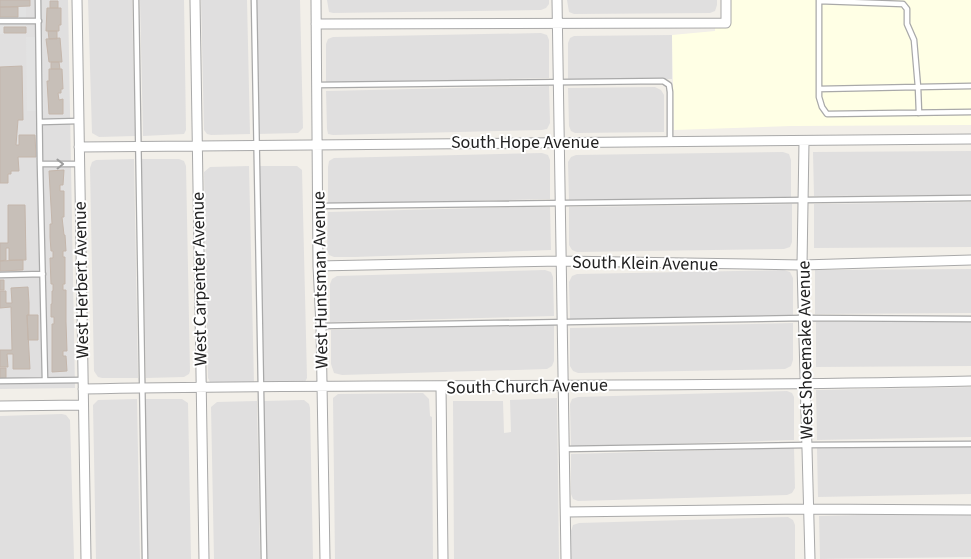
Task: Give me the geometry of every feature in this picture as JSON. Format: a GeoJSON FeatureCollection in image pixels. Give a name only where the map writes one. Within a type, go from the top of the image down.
{"type":"FeatureCollection","features":[{"type":"Feature","properties":{"kind":"street","name":"West Herbert Avenue"},"geometry":{"type":"LineString","coordinates":[[77,0],[86,559]]}},
{"type":"Feature","properties":{"kind":"street","name":"West Carpenter Avenue"},"geometry":{"type":"LineString","coordinates":[[195,0],[204,559]]}},
{"type":"Feature","properties":{"kind":"street","name":"West Huntsman Avenue"},"geometry":{"type":"LineString","coordinates":[[316,0],[318,266],[321,326],[325,559]]}},
{"type":"Feature","properties":{"kind":"street"},"geometry":{"type":"LineString","coordinates":[[557,0],[566,559]]}},
{"type":"Feature","properties":{"kind":"street"},"geometry":{"type":"LineString","coordinates":[[316,24],[726,22],[726,0]]}},
{"type":"Feature","properties":{"kind":"street","name":"South Hope Avenue"},"geometry":{"type":"LineString","coordinates":[[79,147],[256,144],[804,142],[971,139]]}},
{"type":"Feature","properties":{"kind":"street","name":"West Shoemake Avenue"},"geometry":{"type":"LineString","coordinates":[[804,142],[802,265],[810,559]]}},
{"type":"Feature","properties":{"kind":"street","name":"South Klein Avenue"},"geometry":{"type":"LineString","coordinates":[[318,266],[561,261],[802,265],[971,260]]}},
{"type":"Feature","properties":{"kind":"street","name":"South Church Avenue"},"geometry":{"type":"LineString","coordinates":[[83,384],[142,388],[806,385],[971,381]]}},
{"type":"Feature","properties":{"kind":"street"},"geometry":{"type":"LineString","coordinates":[[441,386],[443,559]]}},
{"type":"Feature","properties":{"kind":"street"},"geometry":{"type":"LineString","coordinates":[[0,406],[83,405]]}},
{"type":"Feature","properties":{"kind":"street"},"geometry":{"type":"LineString","coordinates":[[566,512],[808,509],[971,510]]}},
{"type":"Feature","properties":{"kind":"lane"},"geometry":{"type":"LineString","coordinates":[[38,0],[45,380]]}},
{"type":"Feature","properties":{"kind":"lane"},"geometry":{"type":"LineString","coordinates":[[136,0],[145,559]]}},
{"type":"Feature","properties":{"kind":"lane"},"geometry":{"type":"LineString","coordinates":[[254,0],[264,559]]}},
{"type":"Feature","properties":{"kind":"lane"},"geometry":{"type":"LineString","coordinates":[[919,113],[914,40],[907,24],[907,9],[904,4],[819,0],[819,89],[822,107],[827,114],[919,113],[971,112]]}},
{"type":"Feature","properties":{"kind":"lane"},"geometry":{"type":"LineString","coordinates":[[0,21],[39,21]]}},
{"type":"Feature","properties":{"kind":"lane"},"geometry":{"type":"LineString","coordinates":[[317,85],[664,81],[669,85],[670,92],[670,142]]}},
{"type":"Feature","properties":{"kind":"lane"},"geometry":{"type":"LineString","coordinates":[[819,89],[971,86]]}},
{"type":"Feature","properties":{"kind":"lane"},"geometry":{"type":"LineString","coordinates":[[40,122],[79,121]]}},
{"type":"Feature","properties":{"kind":"lane"},"geometry":{"type":"LineString","coordinates":[[40,164],[79,164]]}},
{"type":"Feature","properties":{"kind":"lane"},"geometry":{"type":"LineString","coordinates":[[318,206],[971,198]]}},
{"type":"Feature","properties":{"kind":"lane"},"geometry":{"type":"LineString","coordinates":[[0,275],[43,274]]}},
{"type":"Feature","properties":{"kind":"lane"},"geometry":{"type":"LineString","coordinates":[[321,326],[804,318],[971,319]]}},
{"type":"Feature","properties":{"kind":"lane"},"geometry":{"type":"LineString","coordinates":[[0,381],[45,380],[83,384]]}},
{"type":"Feature","properties":{"kind":"lane"},"geometry":{"type":"LineString","coordinates":[[564,449],[971,444]]}},
{"type":"Feature","properties":{"kind":"shaded area"},"geometry":{"type":"Polygon","coordinates":[[[0,0],[68,0],[75,388],[0,389],[0,0]]]}},
{"type":"Feature","properties":{"kind":"shaded area"},"geometry":{"type":"Polygon","coordinates":[[[88,0],[132,0],[135,136],[99,137],[92,133],[88,0]]]}},
{"type":"Feature","properties":{"kind":"shaded area"},"geometry":{"type":"Polygon","coordinates":[[[140,0],[184,0],[186,130],[184,134],[143,136],[140,0]]]}},
{"type":"Feature","properties":{"kind":"shaded area"},"geometry":{"type":"Polygon","coordinates":[[[201,0],[247,0],[250,134],[211,135],[207,134],[204,130],[201,0]]]}},
{"type":"Feature","properties":{"kind":"shaded area"},"geometry":{"type":"Polygon","coordinates":[[[255,0],[300,0],[303,128],[298,133],[257,134],[255,0]]]}},
{"type":"Feature","properties":{"kind":"shaded area"},"geometry":{"type":"Polygon","coordinates":[[[327,0],[549,0],[549,4],[541,10],[333,13],[329,12],[327,0]]]}},
{"type":"Feature","properties":{"kind":"shaded area"},"geometry":{"type":"Polygon","coordinates":[[[567,0],[717,0],[717,5],[715,11],[710,13],[574,14],[569,12],[567,0]]]}},
{"type":"Feature","properties":{"kind":"shaded area"},"geometry":{"type":"Polygon","coordinates":[[[724,0],[971,0],[971,125],[791,126],[674,130],[672,35],[715,31],[715,19],[724,19],[724,0]]]}},
{"type":"Feature","properties":{"kind":"shaded area"},"geometry":{"type":"Polygon","coordinates":[[[0,7],[26,7],[26,33],[0,34],[0,7]]]}},
{"type":"Feature","properties":{"kind":"shaded area"},"geometry":{"type":"Polygon","coordinates":[[[541,33],[547,35],[549,40],[549,78],[326,83],[326,44],[328,39],[333,37],[541,33]]]}},
{"type":"Feature","properties":{"kind":"shaded area"},"geometry":{"type":"Polygon","coordinates":[[[672,35],[672,79],[568,80],[568,43],[570,38],[574,36],[672,35]]]}},
{"type":"Feature","properties":{"kind":"shaded area"},"geometry":{"type":"Polygon","coordinates":[[[26,37],[43,37],[44,111],[27,111],[26,37]]]}},
{"type":"Feature","properties":{"kind":"shaded area"},"geometry":{"type":"Polygon","coordinates":[[[549,86],[550,123],[547,129],[328,134],[326,91],[549,86]]]}},
{"type":"Feature","properties":{"kind":"shaded area"},"geometry":{"type":"Polygon","coordinates":[[[655,87],[661,90],[664,95],[664,132],[575,133],[571,131],[569,126],[568,88],[655,87]]]}},
{"type":"Feature","properties":{"kind":"shaded area"},"geometry":{"type":"Polygon","coordinates":[[[971,151],[971,195],[814,196],[813,152],[971,151]]]}},
{"type":"Feature","properties":{"kind":"shaded area"},"geometry":{"type":"Polygon","coordinates":[[[783,152],[789,154],[791,160],[791,197],[569,200],[568,162],[571,157],[576,155],[783,152]]]}},
{"type":"Feature","properties":{"kind":"shaded area"},"geometry":{"type":"Polygon","coordinates":[[[542,153],[548,155],[550,160],[550,199],[328,204],[328,167],[329,161],[334,158],[542,153]]]}},
{"type":"Feature","properties":{"kind":"shaded area"},"geometry":{"type":"Polygon","coordinates":[[[134,159],[138,378],[102,378],[98,377],[94,371],[90,168],[92,162],[96,160],[134,159]]]}},
{"type":"Feature","properties":{"kind":"shaded area"},"geometry":{"type":"Polygon","coordinates":[[[141,159],[179,159],[184,161],[186,166],[190,371],[184,377],[146,378],[141,159]]]}},
{"type":"Feature","properties":{"kind":"shaded area"},"geometry":{"type":"Polygon","coordinates":[[[249,166],[254,384],[211,384],[208,378],[204,172],[210,167],[249,166]]]}},
{"type":"Feature","properties":{"kind":"shaded area"},"geometry":{"type":"Polygon","coordinates":[[[257,166],[297,166],[302,170],[307,378],[305,382],[261,384],[257,166]]]}},
{"type":"Feature","properties":{"kind":"shaded area"},"geometry":{"type":"Polygon","coordinates":[[[971,202],[971,247],[814,248],[814,204],[971,202]]]}},
{"type":"Feature","properties":{"kind":"shaded area"},"geometry":{"type":"Polygon","coordinates":[[[792,204],[792,242],[790,247],[784,249],[577,252],[572,250],[569,245],[569,207],[792,204]]]}},
{"type":"Feature","properties":{"kind":"shaded area"},"geometry":{"type":"Polygon","coordinates":[[[550,207],[551,250],[334,257],[329,255],[327,250],[328,212],[550,207]]]}},
{"type":"Feature","properties":{"kind":"shaded area"},"geometry":{"type":"Polygon","coordinates":[[[971,269],[971,313],[815,314],[815,270],[971,269]]]}},
{"type":"Feature","properties":{"kind":"shaded area"},"geometry":{"type":"Polygon","coordinates":[[[545,270],[551,272],[553,277],[554,316],[330,322],[330,284],[332,279],[337,276],[545,270]]]}},
{"type":"Feature","properties":{"kind":"shaded area"},"geometry":{"type":"Polygon","coordinates":[[[784,270],[790,272],[793,278],[793,315],[570,320],[569,282],[572,276],[577,274],[784,270]]]}},
{"type":"Feature","properties":{"kind":"shaded area"},"geometry":{"type":"Polygon","coordinates":[[[971,321],[971,366],[816,367],[816,322],[971,321]]]}},
{"type":"Feature","properties":{"kind":"shaded area"},"geometry":{"type":"Polygon","coordinates":[[[554,323],[554,361],[552,366],[547,369],[342,375],[334,373],[331,364],[331,330],[554,323]]]}},
{"type":"Feature","properties":{"kind":"shaded area"},"geometry":{"type":"Polygon","coordinates":[[[793,323],[793,360],[791,366],[785,369],[578,373],[573,371],[570,366],[570,328],[793,323]]]}},
{"type":"Feature","properties":{"kind":"shaded area"},"geometry":{"type":"Polygon","coordinates":[[[971,387],[971,437],[817,440],[816,390],[971,387]]]}},
{"type":"Feature","properties":{"kind":"shaded area"},"geometry":{"type":"Polygon","coordinates":[[[787,391],[792,393],[794,397],[794,440],[571,447],[570,404],[572,399],[578,397],[787,391]]]}},
{"type":"Feature","properties":{"kind":"shaded area"},"geometry":{"type":"Polygon","coordinates":[[[423,393],[429,399],[430,416],[432,417],[433,559],[335,559],[333,398],[338,394],[423,393]]]}},
{"type":"Feature","properties":{"kind":"shaded area"},"geometry":{"type":"Polygon","coordinates":[[[557,398],[559,559],[454,559],[453,401],[503,401],[504,433],[511,432],[510,400],[557,398]]]}},
{"type":"Feature","properties":{"kind":"shaded area"},"geometry":{"type":"Polygon","coordinates":[[[137,399],[140,559],[96,559],[93,405],[98,400],[137,399]]]}},
{"type":"Feature","properties":{"kind":"shaded area"},"geometry":{"type":"Polygon","coordinates":[[[144,399],[182,399],[188,403],[191,559],[148,559],[144,399]]]}},
{"type":"Feature","properties":{"kind":"shaded area"},"geometry":{"type":"Polygon","coordinates":[[[304,400],[309,404],[310,408],[313,559],[267,559],[264,401],[304,400]]]}},
{"type":"Feature","properties":{"kind":"shaded area"},"geometry":{"type":"Polygon","coordinates":[[[257,401],[260,559],[214,559],[211,407],[217,402],[257,401]]]}},
{"type":"Feature","properties":{"kind":"shaded area"},"geometry":{"type":"Polygon","coordinates":[[[66,415],[70,420],[74,559],[0,559],[0,416],[66,415]]]}},
{"type":"Feature","properties":{"kind":"shaded area"},"geometry":{"type":"Polygon","coordinates":[[[971,444],[971,494],[818,497],[817,448],[971,444]]]}},
{"type":"Feature","properties":{"kind":"shaded area"},"geometry":{"type":"Polygon","coordinates":[[[794,448],[795,488],[792,493],[787,495],[578,501],[573,499],[571,494],[571,454],[794,448]]]}},
{"type":"Feature","properties":{"kind":"shaded area"},"geometry":{"type":"Polygon","coordinates":[[[971,512],[971,557],[820,559],[819,516],[971,512]]]}},
{"type":"Feature","properties":{"kind":"shaded area"},"geometry":{"type":"Polygon","coordinates":[[[788,517],[793,520],[795,525],[795,559],[571,559],[571,531],[573,525],[579,523],[788,517]]]}},
{"type":"Feature","properties":{"kind":"building"},"geometry":{"type":"Polygon","coordinates":[[[0,0],[30,0],[30,6],[0,7],[0,0]]]}},
{"type":"Feature","properties":{"kind":"building"},"geometry":{"type":"Polygon","coordinates":[[[50,1],[58,1],[58,8],[50,8],[50,1]]]}},
{"type":"Feature","properties":{"kind":"building"},"geometry":{"type":"Polygon","coordinates":[[[0,7],[18,7],[18,17],[0,17],[0,7]]]}},
{"type":"Feature","properties":{"kind":"building"},"geometry":{"type":"Polygon","coordinates":[[[47,8],[61,8],[59,31],[46,31],[47,8]]]}},
{"type":"Feature","properties":{"kind":"building"},"geometry":{"type":"Polygon","coordinates":[[[4,27],[26,27],[26,33],[4,33],[4,27]]]}},
{"type":"Feature","properties":{"kind":"building"},"geometry":{"type":"Polygon","coordinates":[[[48,31],[57,31],[57,39],[49,39],[48,31]]]}},
{"type":"Feature","properties":{"kind":"building"},"geometry":{"type":"Polygon","coordinates":[[[60,38],[62,62],[49,62],[46,39],[60,38]]]}},
{"type":"Feature","properties":{"kind":"building"},"geometry":{"type":"Polygon","coordinates":[[[51,62],[59,62],[60,69],[51,69],[51,62]]]}},
{"type":"Feature","properties":{"kind":"building"},"geometry":{"type":"Polygon","coordinates":[[[22,66],[23,120],[18,120],[16,145],[19,145],[19,135],[35,135],[36,157],[18,157],[19,171],[11,171],[11,174],[8,174],[8,183],[0,183],[0,67],[22,66]]]}},
{"type":"Feature","properties":{"kind":"building"},"geometry":{"type":"Polygon","coordinates":[[[49,69],[62,69],[63,89],[61,89],[61,93],[58,93],[59,100],[63,99],[63,114],[49,114],[47,81],[49,81],[49,69]]]}},
{"type":"Feature","properties":{"kind":"building"},"geometry":{"type":"Polygon","coordinates":[[[64,170],[63,185],[60,185],[60,191],[64,191],[64,217],[62,217],[66,251],[63,251],[63,257],[65,257],[65,284],[63,284],[63,290],[66,290],[67,351],[63,351],[63,356],[66,356],[67,371],[52,372],[52,324],[54,324],[54,317],[51,317],[53,284],[51,284],[50,258],[53,258],[53,251],[51,251],[50,237],[50,224],[52,224],[49,171],[64,170]]]}},
{"type":"Feature","properties":{"kind":"building"},"geometry":{"type":"Polygon","coordinates":[[[8,205],[25,205],[26,260],[9,260],[9,248],[6,248],[6,260],[0,261],[0,243],[8,243],[8,205]]]}},
{"type":"Feature","properties":{"kind":"building"},"geometry":{"type":"Polygon","coordinates":[[[23,260],[23,270],[0,271],[0,261],[23,260]]]}},
{"type":"Feature","properties":{"kind":"building"},"geometry":{"type":"Polygon","coordinates":[[[0,280],[4,280],[4,290],[0,290],[0,280]]]}},
{"type":"Feature","properties":{"kind":"building"},"geometry":{"type":"Polygon","coordinates":[[[28,287],[29,315],[27,315],[30,369],[13,369],[13,354],[7,354],[8,367],[0,367],[0,350],[12,350],[11,307],[0,308],[0,291],[6,291],[6,303],[12,303],[11,288],[28,287]]]}},
{"type":"Feature","properties":{"kind":"building"},"geometry":{"type":"Polygon","coordinates":[[[27,315],[38,315],[38,340],[28,340],[27,315]]]}},
{"type":"Feature","properties":{"kind":"building"},"geometry":{"type":"Polygon","coordinates":[[[0,368],[6,368],[6,378],[0,378],[0,368]]]}}]}
